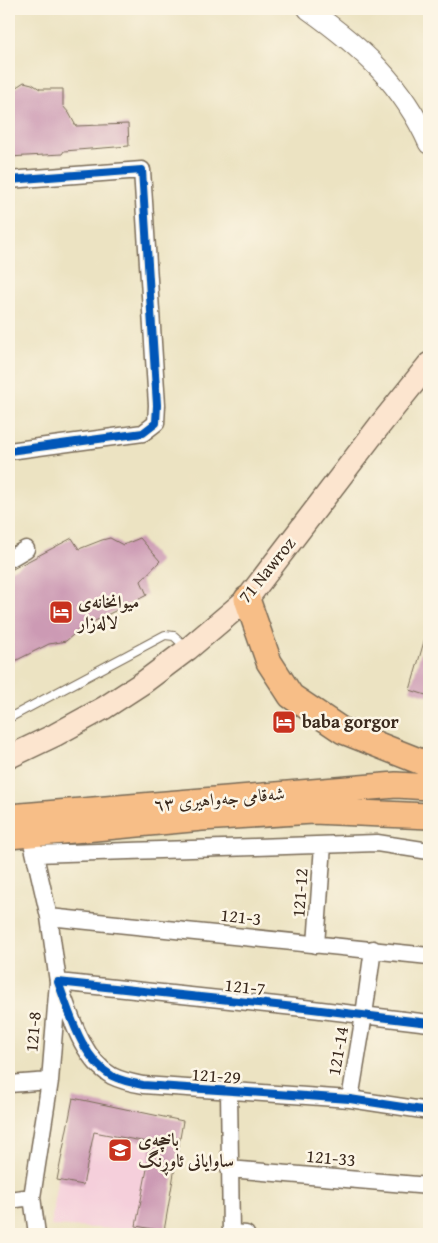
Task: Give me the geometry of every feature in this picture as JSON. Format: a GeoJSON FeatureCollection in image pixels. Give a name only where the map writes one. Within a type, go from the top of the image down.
{"type":"FeatureCollection","features":[{"type":"Feature","properties":{"kind":"main road","name":"71 Nawroz"},"geometry":{"type":"LineString","coordinates":[[9,757],[55,735],[104,708],[144,682],[188,649],[248,599],[380,425],[429,364]]}},
{"type":"Feature","properties":{"kind":"main road"},"geometry":{"type":"LineString","coordinates":[[248,599],[269,662],[291,696],[343,731],[429,765]]}},
{"type":"Feature","properties":{"kind":"main road","name":"شەقامی جەواهیری ٦٣"},"geometry":{"type":"LineString","coordinates":[[9,817],[396,785],[429,787]]}},
{"type":"Feature","properties":{"kind":"main road","name":"شەقامی جەواهیری ٦٣"},"geometry":{"type":"LineString","coordinates":[[24,841],[202,818],[313,811],[429,816]]}},
{"type":"Feature","properties":{"kind":"street"},"geometry":{"type":"LineString","coordinates":[[308,9],[354,42],[375,63],[410,107],[429,144]]}},
{"type":"Feature","properties":{"kind":"street"},"geometry":{"type":"LineString","coordinates":[[9,180],[142,170],[158,405],[156,423],[143,433],[9,451]]}},
{"type":"Feature","properties":{"kind":"street"},"geometry":{"type":"LineString","coordinates":[[9,559],[26,549]]}},
{"type":"Feature","properties":{"kind":"street"},"geometry":{"type":"LineString","coordinates":[[24,841],[323,845],[377,843],[429,851]]}},
{"type":"Feature","properties":{"kind":"street","name":"121-8"},"geometry":{"type":"LineString","coordinates":[[24,841],[49,917],[58,982],[50,1081],[32,1197],[37,1234]]}},
{"type":"Feature","properties":{"kind":"street","name":"121-12"},"geometry":{"type":"LineString","coordinates":[[316,945],[323,845]]}},
{"type":"Feature","properties":{"kind":"street","name":"121-3"},"geometry":{"type":"LineString","coordinates":[[49,917],[429,956]]}},
{"type":"Feature","properties":{"kind":"street","name":"121-14"},"geometry":{"type":"LineString","coordinates":[[350,1099],[364,1016],[372,949]]}},
{"type":"Feature","properties":{"kind":"street","name":"121-7"},"geometry":{"type":"LineString","coordinates":[[58,982],[429,1023]]}},
{"type":"Feature","properties":{"kind":"street","name":"121-29"},"geometry":{"type":"LineString","coordinates":[[58,982],[81,1040],[101,1067],[112,1076],[127,1082],[142,1085],[229,1092],[350,1099],[429,1111]]}},
{"type":"Feature","properties":{"kind":"street"},"geometry":{"type":"LineString","coordinates":[[9,1084],[50,1081]]}},
{"type":"Feature","properties":{"kind":"street"},"geometry":{"type":"LineString","coordinates":[[229,1092],[230,1169],[236,1234]]}},
{"type":"Feature","properties":{"kind":"street","name":"121-33"},"geometry":{"type":"LineString","coordinates":[[230,1169],[429,1186]]}},
{"type":"Feature","properties":{"kind":"street"},"geometry":{"type":"LineString","coordinates":[[9,1200],[32,1197]]}},
{"type":"Feature","properties":{"kind":"lane"},"geometry":{"type":"LineString","coordinates":[[9,718],[165,636],[174,636],[188,649]]}},
{"type":"Feature","properties":{"kind":"shaded area","name":"باخچەی ساوایانی ئاوڕنگ"},"geometry":{"type":"Polygon","coordinates":[[[73,1098],[183,1121],[164,1231],[51,1226],[57,1180],[73,1098]]]}},
{"type":"Feature","properties":{"kind":"building"},"geometry":{"type":"Polygon","coordinates":[[[24,82],[40,89],[63,89],[63,106],[76,126],[128,124],[129,146],[64,151],[62,154],[9,157],[9,92],[24,82]]]}},
{"type":"Feature","properties":{"kind":"building","name":"میوانخانەی لالەزار"},"geometry":{"type":"Polygon","coordinates":[[[72,538],[79,549],[110,538],[123,545],[140,538],[160,561],[141,581],[147,595],[81,628],[66,641],[49,644],[9,664],[9,571],[72,538]]]}},
{"type":"Feature","properties":{"kind":"building"},"geometry":{"type":"Polygon","coordinates":[[[425,638],[429,639],[429,696],[410,690],[425,638]]]}},
{"type":"Feature","properties":{"kind":"building"},"geometry":{"type":"Polygon","coordinates":[[[73,1098],[183,1121],[164,1231],[136,1226],[152,1143],[94,1132],[83,1185],[57,1180],[73,1098]]]}},
{"type":"Feature","properties":{"kind":"cycle path"},"geometry":{"type":"LineString","coordinates":[[9,180],[142,170],[157,405],[156,423],[143,433],[9,451]]}},
{"type":"Feature","properties":{"kind":"cycle path"},"geometry":{"type":"LineString","coordinates":[[429,1023],[58,982],[84,1047],[101,1068],[112,1076],[131,1083],[350,1099],[429,1111]]}},
{"type":"Feature","properties":{"kind":"place","name":"میوانخانەی لالەزار"},"geometry":{"type":"Point","coordinates":[61,612]}},
{"type":"Feature","properties":{"kind":"place","name":"baba gorgor"},"geometry":{"type":"Point","coordinates":[284,722]}},
{"type":"Feature","properties":{"kind":"place","name":"باخچەی ساوایانی ئاوڕنگ"},"geometry":{"type":"Point","coordinates":[120,1150]}}]}
